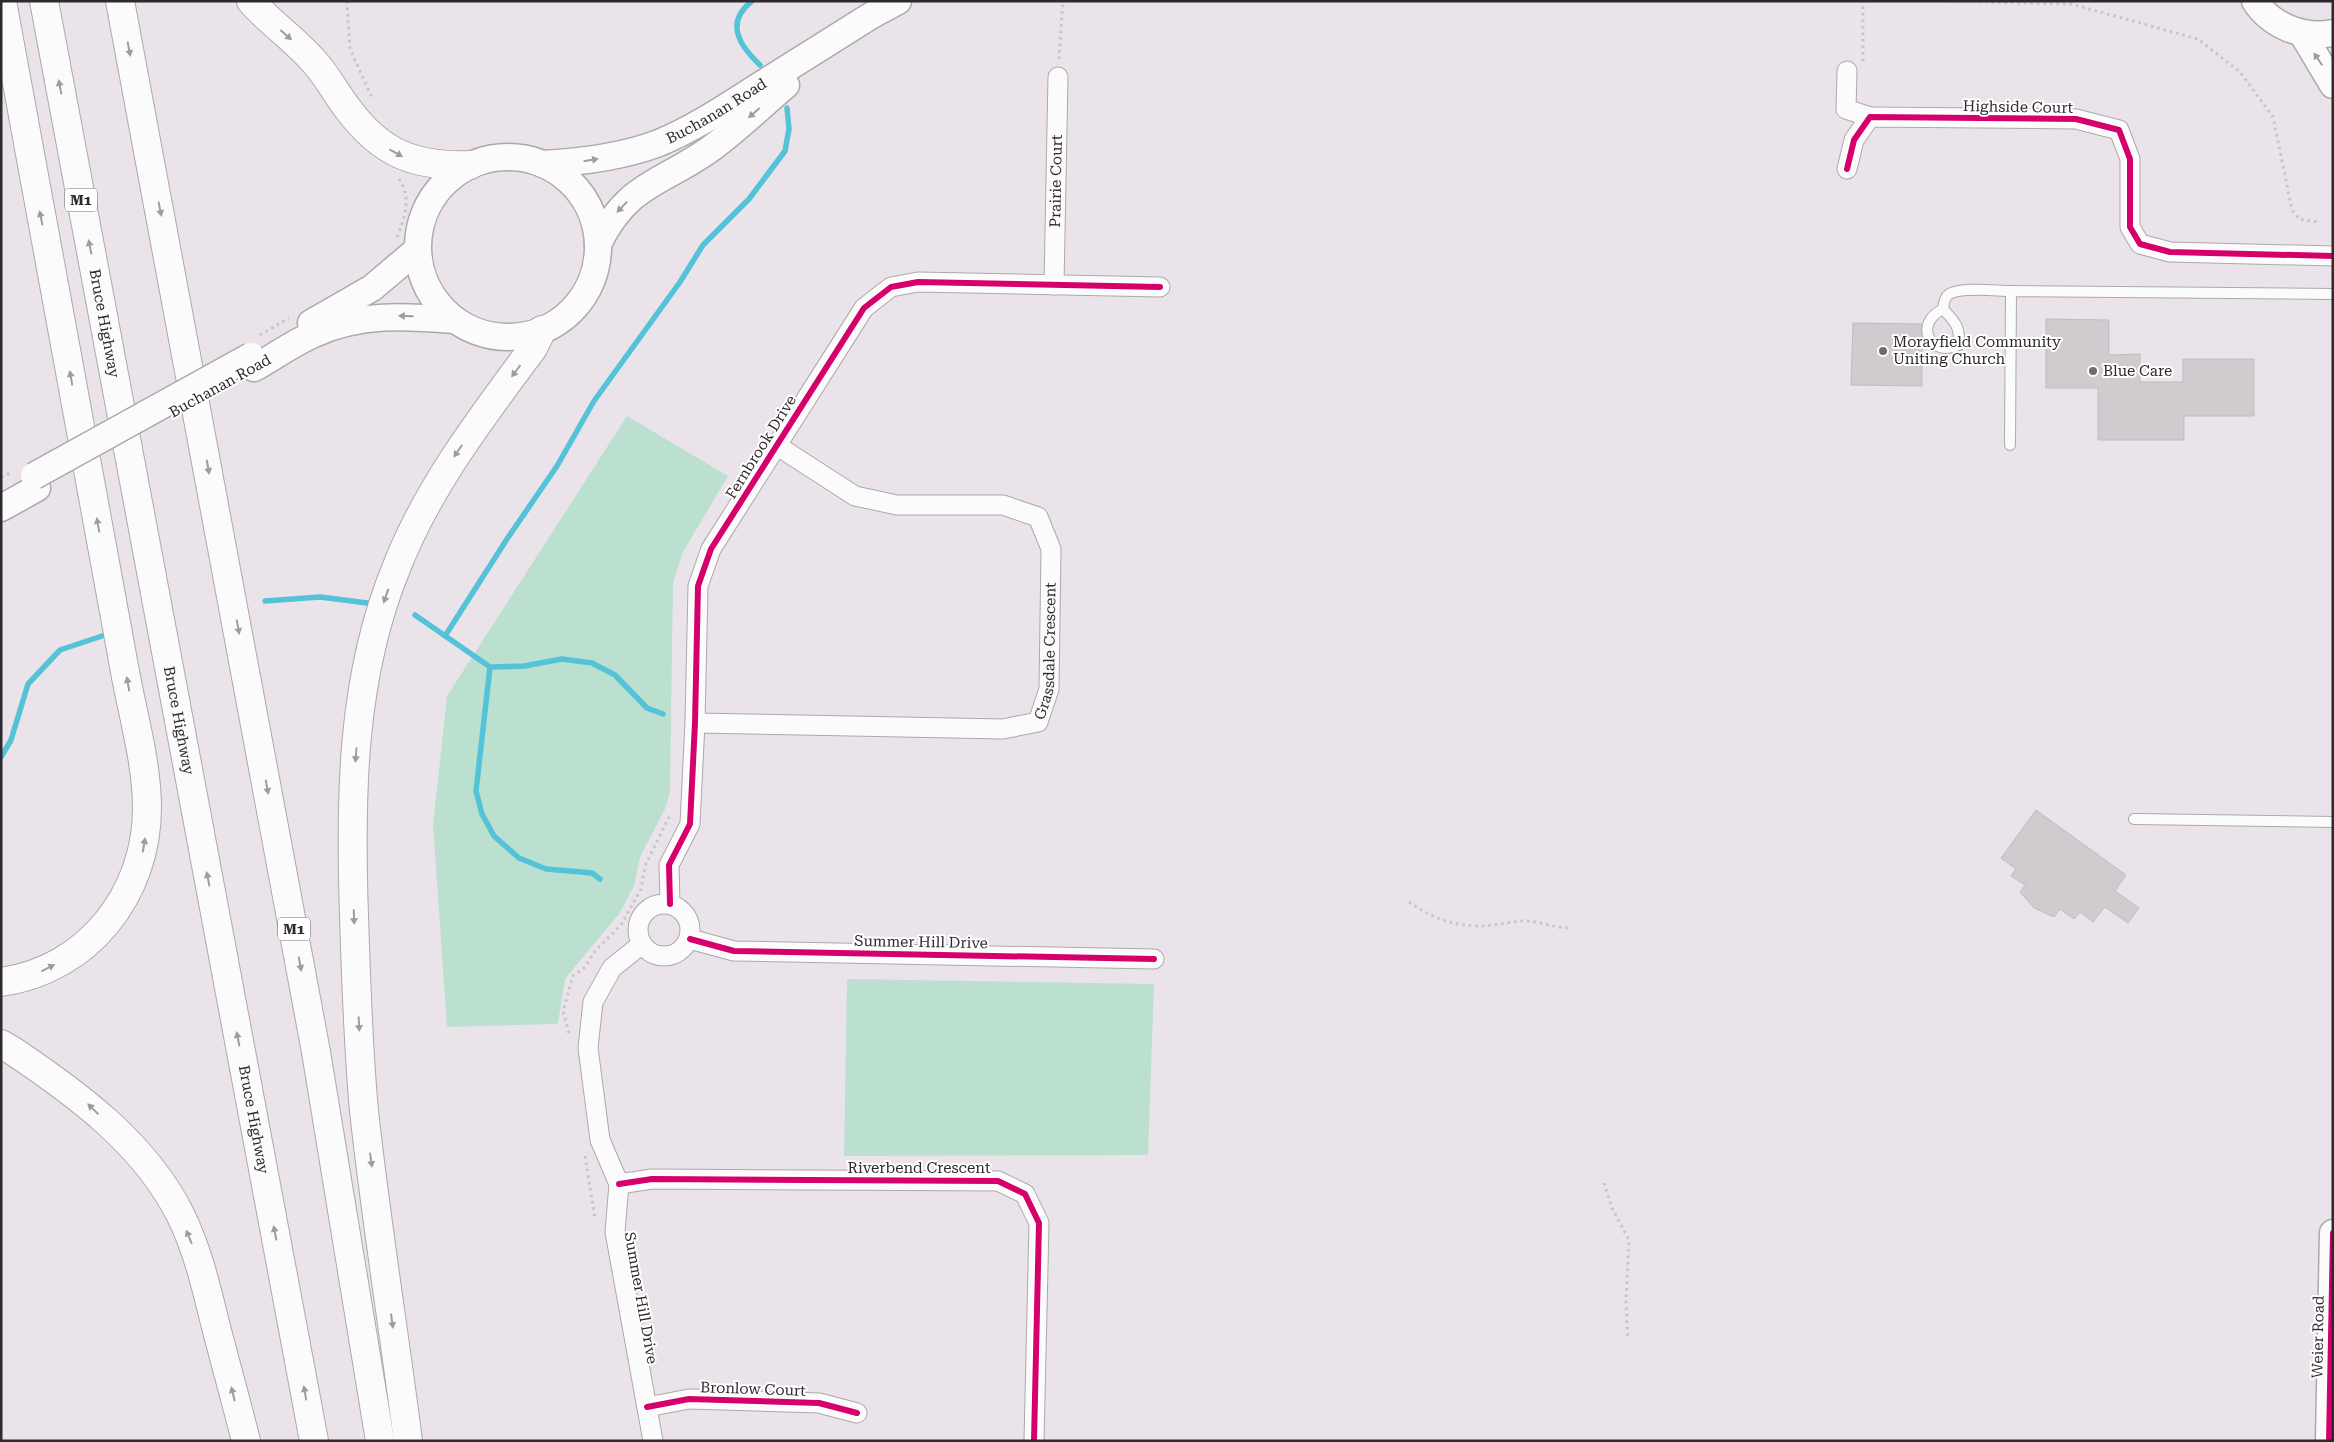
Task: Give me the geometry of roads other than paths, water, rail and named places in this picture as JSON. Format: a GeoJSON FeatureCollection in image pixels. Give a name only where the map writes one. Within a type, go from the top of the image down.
{"type":"FeatureCollection","features":[{"type":"Feature","properties":{"kind":"highway"},"geometry":{"type":"LineString","coordinates":[[1,982],[40,972],[66,958],[92,940],[109,922],[127,895],[137,873],[147,831],[146,783],[2,1]]}},
{"type":"Feature","properties":{"kind":"highway","name":"Bruce Highway"},"geometry":{"type":"LineString","coordinates":[[44,1],[314,1441]]}},
{"type":"Feature","properties":{"kind":"highway","name":"M1"},"geometry":{"type":"LineString","coordinates":[[120,1],[315,1042],[380,1441]]}},
{"type":"Feature","properties":{"kind":"highway"},"geometry":{"type":"LineString","coordinates":[[251,1],[317,64],[358,122],[393,152],[411,160],[430,164],[470,165]]}},
{"type":"Feature","properties":{"kind":"highway"},"geometry":{"type":"LineString","coordinates":[[408,1441],[364,1112],[361,1066],[353,882],[354,784],[360,703],[373,637],[396,566],[415,525],[455,455],[533,348],[542,330]]}},
{"type":"Feature","properties":{"kind":"highway"},"geometry":{"type":"LineString","coordinates":[[1,1044],[49,1075],[92,1108],[122,1137],[153,1172],[180,1214],[198,1259],[246,1441]]}},
{"type":"Feature","properties":{"kind":"main road","name":"Buchanan Road"},"geometry":{"type":"LineString","coordinates":[[543,164],[572,163],[612,157],[666,140],[724,110],[872,15],[898,1]]}},
{"type":"Feature","properties":{"kind":"main road"},"geometry":{"type":"LineString","coordinates":[[2255,1],[2260,9],[2279,24],[2302,33],[2324,35],[2333,33]]}},
{"type":"Feature","properties":{"kind":"main road","name":"Buchanan Road"},"geometry":{"type":"LineString","coordinates":[[598,244],[616,213],[644,187],[716,145],[872,15]]}},
{"type":"Feature","properties":{"kind":"main road"},"geometry":{"type":"LineString","coordinates":[[2302,33],[2333,85]]}},
{"type":"Feature","properties":{"kind":"main road"},"geometry":{"type":"LineString","coordinates":[[506,157],[531,160],[543,164],[565,177],[582,196],[594,219],[598,244],[594,275],[585,293],[565,317],[542,330],[517,337],[490,336],[466,327],[454,320],[437,304],[406,245],[420,224],[431,200],[448,180],[470,165],[506,157]]}},
{"type":"Feature","properties":{"kind":"main road","name":"Buchanan Road"},"geometry":{"type":"LineString","coordinates":[[1,508],[36,482],[253,354],[372,288],[406,245]]}},
{"type":"Feature","properties":{"kind":"main road","name":"Buchanan Road"},"geometry":{"type":"LineString","coordinates":[[253,354],[359,320],[404,316],[454,320]]}},
{"type":"Feature","properties":{"kind":"main road","name":"Buchanan Road"},"geometry":{"type":"LineString","coordinates":[[1,494],[36,482]]}},
{"type":"Feature","properties":{"kind":"main road","name":"Weier Road"},"geometry":{"type":"LineString","coordinates":[[2329,1441],[2333,1233]]}},
{"type":"Feature","properties":{"kind":"street","name":"Highside Court"},"geometry":{"type":"LineString","coordinates":[[1847,71],[1846,109],[1870,117],[2076,119],[2119,130],[2130,159],[2130,227],[2140,244],[2170,252],[2333,256]]}},
{"type":"Feature","properties":{"kind":"street","name":"Prairie Court"},"geometry":{"type":"LineString","coordinates":[[1054,284],[1058,78]]}},
{"type":"Feature","properties":{"kind":"street"},"geometry":{"type":"LineString","coordinates":[[1848,169],[1854,140],[1870,117]]}},
{"type":"Feature","properties":{"kind":"street","name":"Fernbrook Drive"},"geometry":{"type":"LineString","coordinates":[[670,904],[669,865],[690,824],[695,723],[698,586],[711,549],[864,308],[891,287],[918,282],[1160,287]]}},
{"type":"Feature","properties":{"kind":"street","name":"Grassdale Crescent"},"geometry":{"type":"LineString","coordinates":[[695,723],[1003,729],[1038,722],[1049,689],[1051,549],[1038,517],[1003,505],[896,505],[854,496],[776,445]]}},
{"type":"Feature","properties":{"kind":"street"},"geometry":{"type":"LineString","coordinates":[[670,904],[679,908],[688,918],[691,926],[690,938],[685,946],[676,954],[658,956],[650,952],[642,944],[638,935],[641,917],[654,906],[670,904]]}},
{"type":"Feature","properties":{"kind":"street","name":"Summer Hill Drive"},"geometry":{"type":"LineString","coordinates":[[690,938],[734,951],[1154,959]]}},
{"type":"Feature","properties":{"kind":"street","name":"Summer Hill Drive"},"geometry":{"type":"LineString","coordinates":[[642,944],[612,968],[593,1002],[588,1048],[600,1140],[619,1184],[615,1232],[653,1441]]}},
{"type":"Feature","properties":{"kind":"street","name":"Riverbend Crescent"},"geometry":{"type":"LineString","coordinates":[[619,1184],[652,1179],[998,1181],[1025,1194],[1039,1223],[1034,1441]]}},
{"type":"Feature","properties":{"kind":"street","name":"Bronlow Court"},"geometry":{"type":"LineString","coordinates":[[647,1407],[689,1399],[819,1403],[857,1413]]}},
{"type":"Feature","properties":{"kind":"lane"},"geometry":{"type":"LineString","coordinates":[[1943,309],[1944,299],[1950,293],[1971,290],[2333,294]]}},
{"type":"Feature","properties":{"kind":"lane"},"geometry":{"type":"LineString","coordinates":[[2010,445],[2011,291]]}},
{"type":"Feature","properties":{"kind":"lane"},"geometry":{"type":"LineString","coordinates":[[2134,819],[2333,822]]}},
{"type":"Feature","properties":{"kind":"waterway"},"geometry":{"type":"LineString","coordinates":[[752,1],[743,9],[737,26],[741,42],[760,65]]}},
{"type":"Feature","properties":{"kind":"waterway"},"geometry":{"type":"LineString","coordinates":[[445,636],[507,539],[557,466],[594,401],[680,282],[703,245],[749,199],[785,151],[789,129],[787,108]]}},
{"type":"Feature","properties":{"kind":"waterway"},"geometry":{"type":"LineString","coordinates":[[265,601],[320,597],[375,604]]}},
{"type":"Feature","properties":{"kind":"waterway"},"geometry":{"type":"LineString","coordinates":[[415,615],[490,667],[524,666],[562,659],[592,663],[615,675],[647,708],[663,714]]}},
{"type":"Feature","properties":{"kind":"waterway"},"geometry":{"type":"LineString","coordinates":[[1,757],[11,740],[28,684],[60,650],[102,636]]}},
{"type":"Feature","properties":{"kind":"waterway"},"geometry":{"type":"LineString","coordinates":[[490,667],[476,791],[482,814],[494,836],[519,858],[546,869],[592,873],[600,879]]}},
{"type":"Feature","properties":{"kind":"place","name":"Morayfield Community Uniting Church"},"geometry":{"type":"Point","coordinates":[1883,351]}},
{"type":"Feature","properties":{"kind":"place","name":"Blue Care"},"geometry":{"type":"Point","coordinates":[2093,371]}}]}
